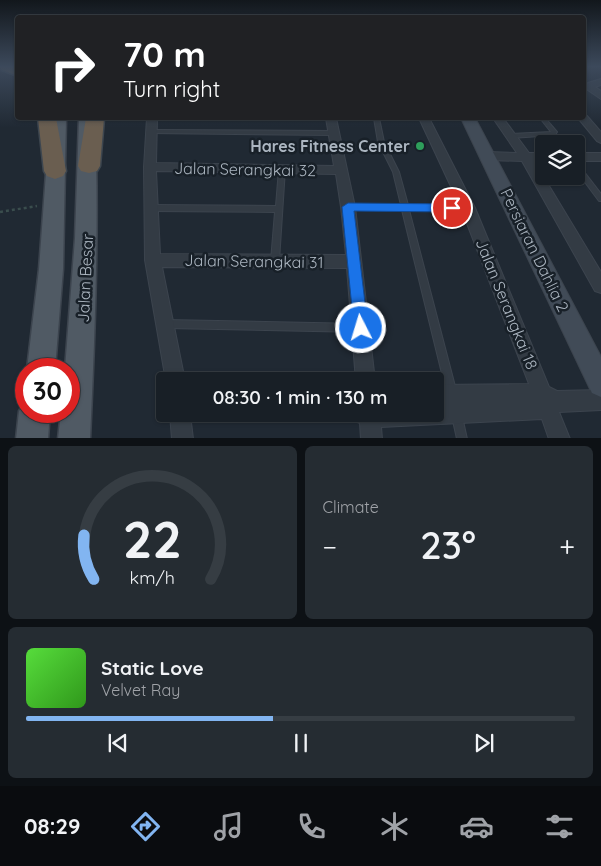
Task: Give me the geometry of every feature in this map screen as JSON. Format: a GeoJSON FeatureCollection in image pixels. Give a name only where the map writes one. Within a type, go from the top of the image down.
{"type":"FeatureCollection","features":[{"type":"Feature","properties":{"kind":"highway"},"geometry":{"type":"LineString","coordinates":[[47,120],[55,171]]}},
{"type":"Feature","properties":{"kind":"highway"},"geometry":{"type":"LineString","coordinates":[[88,166],[95,120]]}},
{"type":"Feature","properties":{"kind":"main road"},"geometry":{"type":"LineString","coordinates":[[42,358],[51,269],[58,120]]}},
{"type":"Feature","properties":{"kind":"main road","name":"Jalan Besar"},"geometry":{"type":"LineString","coordinates":[[74,438],[86,278],[87,120]]}},
{"type":"Feature","properties":{"kind":"main road"},"geometry":{"type":"LineString","coordinates":[[32,438],[34,423]]}},
{"type":"Feature","properties":{"kind":"street"},"geometry":{"type":"LineString","coordinates":[[590,87],[601,96]]}},
{"type":"Feature","properties":{"kind":"street"},"geometry":{"type":"LineString","coordinates":[[152,120],[150,167],[153,260],[173,372]]}},
{"type":"Feature","properties":{"kind":"street"},"geometry":{"type":"LineString","coordinates":[[331,120],[348,207],[365,372]]}},
{"type":"Feature","properties":{"kind":"street","name":"Jalan Serangkai 18"},"geometry":{"type":"LineString","coordinates":[[425,120],[468,208],[549,401],[560,438]]}},
{"type":"Feature","properties":{"kind":"street","name":"Persiaran Dahlia 2"},"geometry":{"type":"LineString","coordinates":[[469,120],[601,384]]}},
{"type":"Feature","properties":{"kind":"street"},"geometry":{"type":"LineString","coordinates":[[499,120],[526,156],[601,286]]}},
{"type":"Feature","properties":{"kind":"street"},"geometry":{"type":"LineString","coordinates":[[585,120],[601,139]]}},
{"type":"Feature","properties":{"kind":"street"},"geometry":{"type":"LineString","coordinates":[[488,156],[535,156]]}},
{"type":"Feature","properties":{"kind":"street"},"geometry":{"type":"LineString","coordinates":[[585,157],[601,157]]}},
{"type":"Feature","properties":{"kind":"street","name":"Jalan Serangkai 32"},"geometry":{"type":"LineString","coordinates":[[150,167],[341,170]]}},
{"type":"Feature","properties":{"kind":"street","name":"Jalan Serangkai 31"},"geometry":{"type":"LineString","coordinates":[[153,260],[355,262]]}},
{"type":"Feature","properties":{"kind":"street"},"geometry":{"type":"LineString","coordinates":[[448,401],[601,400]]}},
{"type":"Feature","properties":{"kind":"street"},"geometry":{"type":"LineString","coordinates":[[181,422],[183,438]]}},
{"type":"Feature","properties":{"kind":"street"},"geometry":{"type":"LineString","coordinates":[[369,422],[372,438]]}},
{"type":"Feature","properties":{"kind":"lane"},"geometry":{"type":"LineString","coordinates":[[376,120],[381,142],[396,172],[448,401],[462,438]]}},
{"type":"Feature","properties":{"kind":"lane"},"geometry":{"type":"LineString","coordinates":[[511,136],[553,134],[554,132],[545,120]]}},
{"type":"Feature","properties":{"kind":"lane"},"geometry":{"type":"LineString","coordinates":[[151,132],[334,134]]}},
{"type":"Feature","properties":{"kind":"lane"},"geometry":{"type":"LineString","coordinates":[[275,261],[282,169]]}},
{"type":"Feature","properties":{"kind":"lane"},"geometry":{"type":"LineString","coordinates":[[585,177],[601,199]]}},
{"type":"Feature","properties":{"kind":"lane"},"geometry":{"type":"LineString","coordinates":[[348,207],[468,208]]}},
{"type":"Feature","properties":{"kind":"lane"},"geometry":{"type":"LineString","coordinates":[[151,208],[279,209]]}},
{"type":"Feature","properties":{"kind":"lane"},"geometry":{"type":"LineString","coordinates":[[165,324],[361,328]]}},
{"type":"Feature","properties":{"kind":"path"},"geometry":{"type":"LineString","coordinates":[[0,212],[54,204]]}},
{"type":"Feature","properties":{"kind":"place","name":"Hares Fitness Center"},"geometry":{"type":"Point","coordinates":[420,146]}},
{"type":"Feature","properties":{"kind":"route"},"geometry":{"type":"LineString","coordinates":[[361,328],[348,207],[452,208]]}}]}
